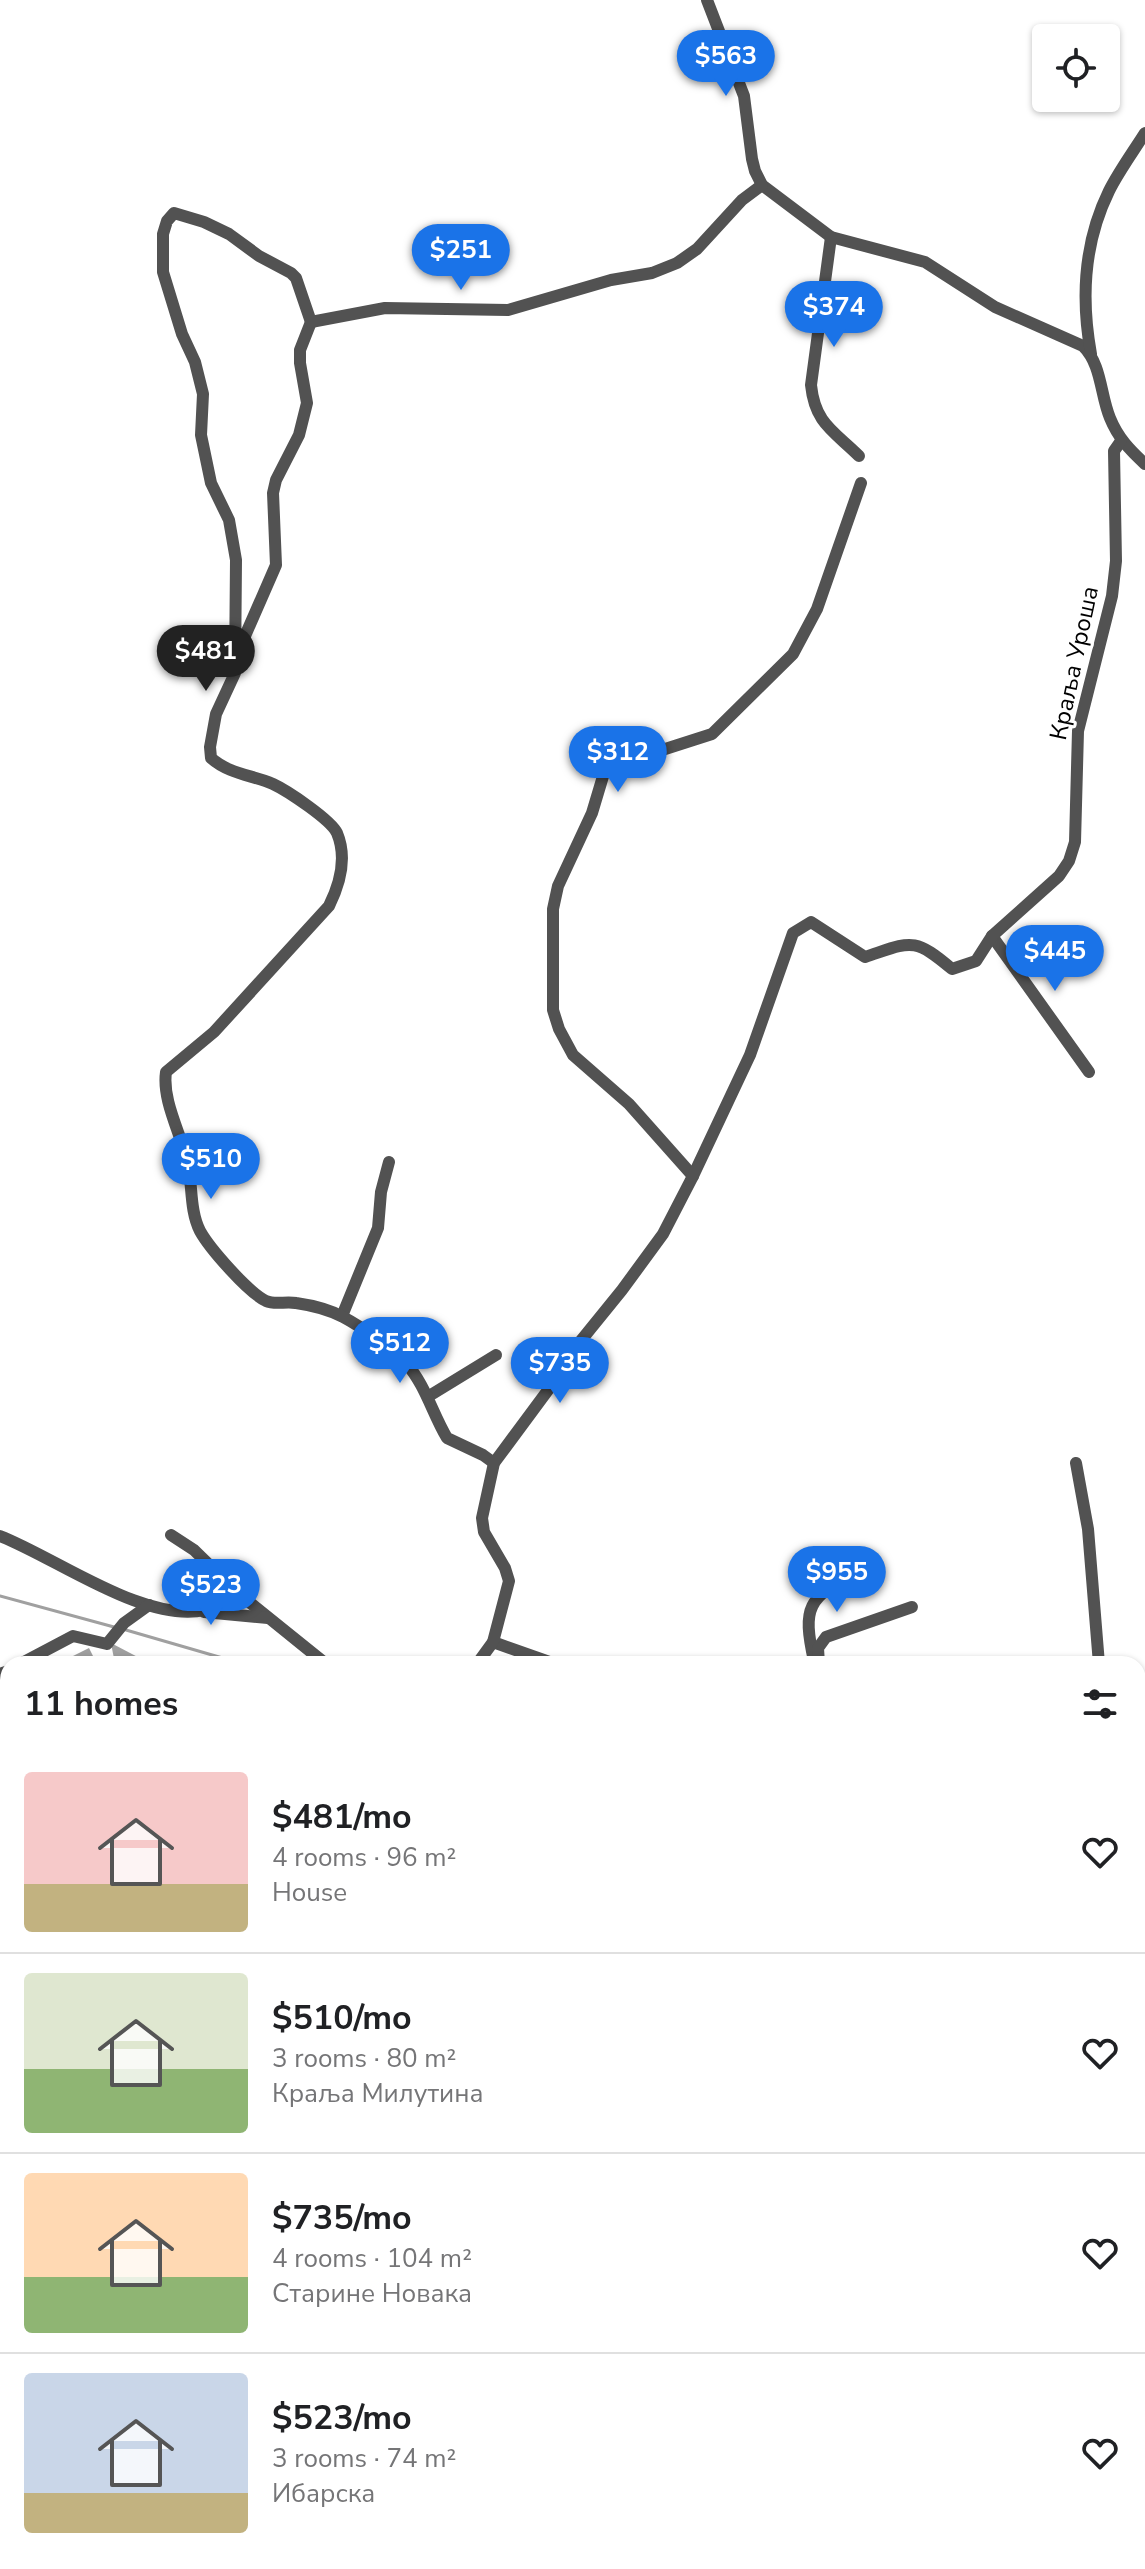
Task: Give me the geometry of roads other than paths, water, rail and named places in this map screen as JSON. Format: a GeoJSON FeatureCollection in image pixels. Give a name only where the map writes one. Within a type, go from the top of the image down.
{"type":"FeatureCollection","features":[{"type":"Feature","properties":{"kind":"street"},"geometry":{"type":"LineString","coordinates":[[707,0],[744,96],[752,159],[762,185],[831,237],[925,262],[995,307],[1073,340],[1091,354]]}},
{"type":"Feature","properties":{"kind":"street"},"geometry":{"type":"LineString","coordinates":[[1145,133],[1109,191],[1094,231],[1085,282],[1091,354],[1108,415],[1121,441],[1145,464]]}},
{"type":"Feature","properties":{"kind":"street"},"geometry":{"type":"LineString","coordinates":[[311,322],[385,308],[508,310],[611,280],[652,273],[677,263],[697,249],[742,200],[762,185]]}},
{"type":"Feature","properties":{"kind":"street"},"geometry":{"type":"LineString","coordinates":[[235,673],[238,584],[234,543],[229,520],[211,483],[201,435],[203,394],[195,362],[182,334],[163,272],[163,234],[167,221],[174,213],[229,234],[259,256],[291,273],[296,278],[311,322],[300,350],[307,403],[295,445],[276,480],[273,493],[276,565],[245,636],[235,673],[216,714],[210,747],[211,758],[222,768],[274,784],[304,802],[337,831],[342,860],[337,889],[329,906],[214,1032],[166,1072],[167,1094],[192,1179],[194,1213],[210,1246],[261,1298],[270,1303],[296,1303],[342,1316],[405,1361],[429,1396],[447,1438],[494,1463]]}},
{"type":"Feature","properties":{"kind":"street"},"geometry":{"type":"LineString","coordinates":[[831,237],[811,385],[813,404],[819,417],[834,434],[859,456]]}},
{"type":"Feature","properties":{"kind":"street","name":"Краља Уроша"},"geometry":{"type":"LineString","coordinates":[[693,1176],[750,1055],[793,933],[811,922],[865,957],[906,944],[928,949],[952,969],[976,961],[992,936],[1059,876],[1069,861],[1075,842],[1078,731],[1112,596],[1116,561],[1114,451],[1121,441]]}},
{"type":"Feature","properties":{"kind":"street"},"geometry":{"type":"LineString","coordinates":[[483,1656],[493,1642],[509,1581],[484,1532],[482,1518],[494,1463],[579,1343],[663,1234],[693,1176],[629,1104],[573,1055],[559,1029],[553,1010],[552,985],[553,909],[558,886],[592,813],[604,773],[613,756],[659,751],[712,734],[793,654],[817,609],[861,483]]}},
{"type":"Feature","properties":{"kind":"street"},"geometry":{"type":"LineString","coordinates":[[992,936],[1089,1072]]}},
{"type":"Feature","properties":{"kind":"street"},"geometry":{"type":"LineString","coordinates":[[342,1316],[378,1228],[381,1192],[389,1162]]}},
{"type":"Feature","properties":{"kind":"street"},"geometry":{"type":"LineString","coordinates":[[429,1396],[496,1355]]}},
{"type":"Feature","properties":{"kind":"street"},"geometry":{"type":"LineString","coordinates":[[1076,1463],[1088,1529],[1098,1656]]}},
{"type":"Feature","properties":{"kind":"street"},"geometry":{"type":"LineString","coordinates":[[171,1535],[194,1550],[238,1593],[316,1656]]}},
{"type":"Feature","properties":{"kind":"street"},"geometry":{"type":"LineString","coordinates":[[0,1536],[138,1602],[268,1618]]}},
{"type":"Feature","properties":{"kind":"street"},"geometry":{"type":"LineString","coordinates":[[814,1656],[809,1641],[810,1608],[824,1590],[855,1572]]}},
{"type":"Feature","properties":{"kind":"street"},"geometry":{"type":"LineString","coordinates":[[196,1611],[215,1606],[238,1593]]}},
{"type":"Feature","properties":{"kind":"street"},"geometry":{"type":"LineString","coordinates":[[35,1656],[73,1636],[107,1644],[124,1623],[149,1605]]}},
{"type":"Feature","properties":{"kind":"street"},"geometry":{"type":"LineString","coordinates":[[818,1656],[818,1648],[826,1637],[912,1607]]}},
{"type":"Feature","properties":{"kind":"street"},"geometry":{"type":"LineString","coordinates":[[493,1642],[532,1656]]}},
{"type":"Feature","properties":{"kind":"waterway"},"geometry":{"type":"LineString","coordinates":[[0,1596],[114,1627]]}},
{"type":"Feature","properties":{"kind":"waterway"},"geometry":{"type":"LineString","coordinates":[[126,1630],[216,1656]]}}]}
